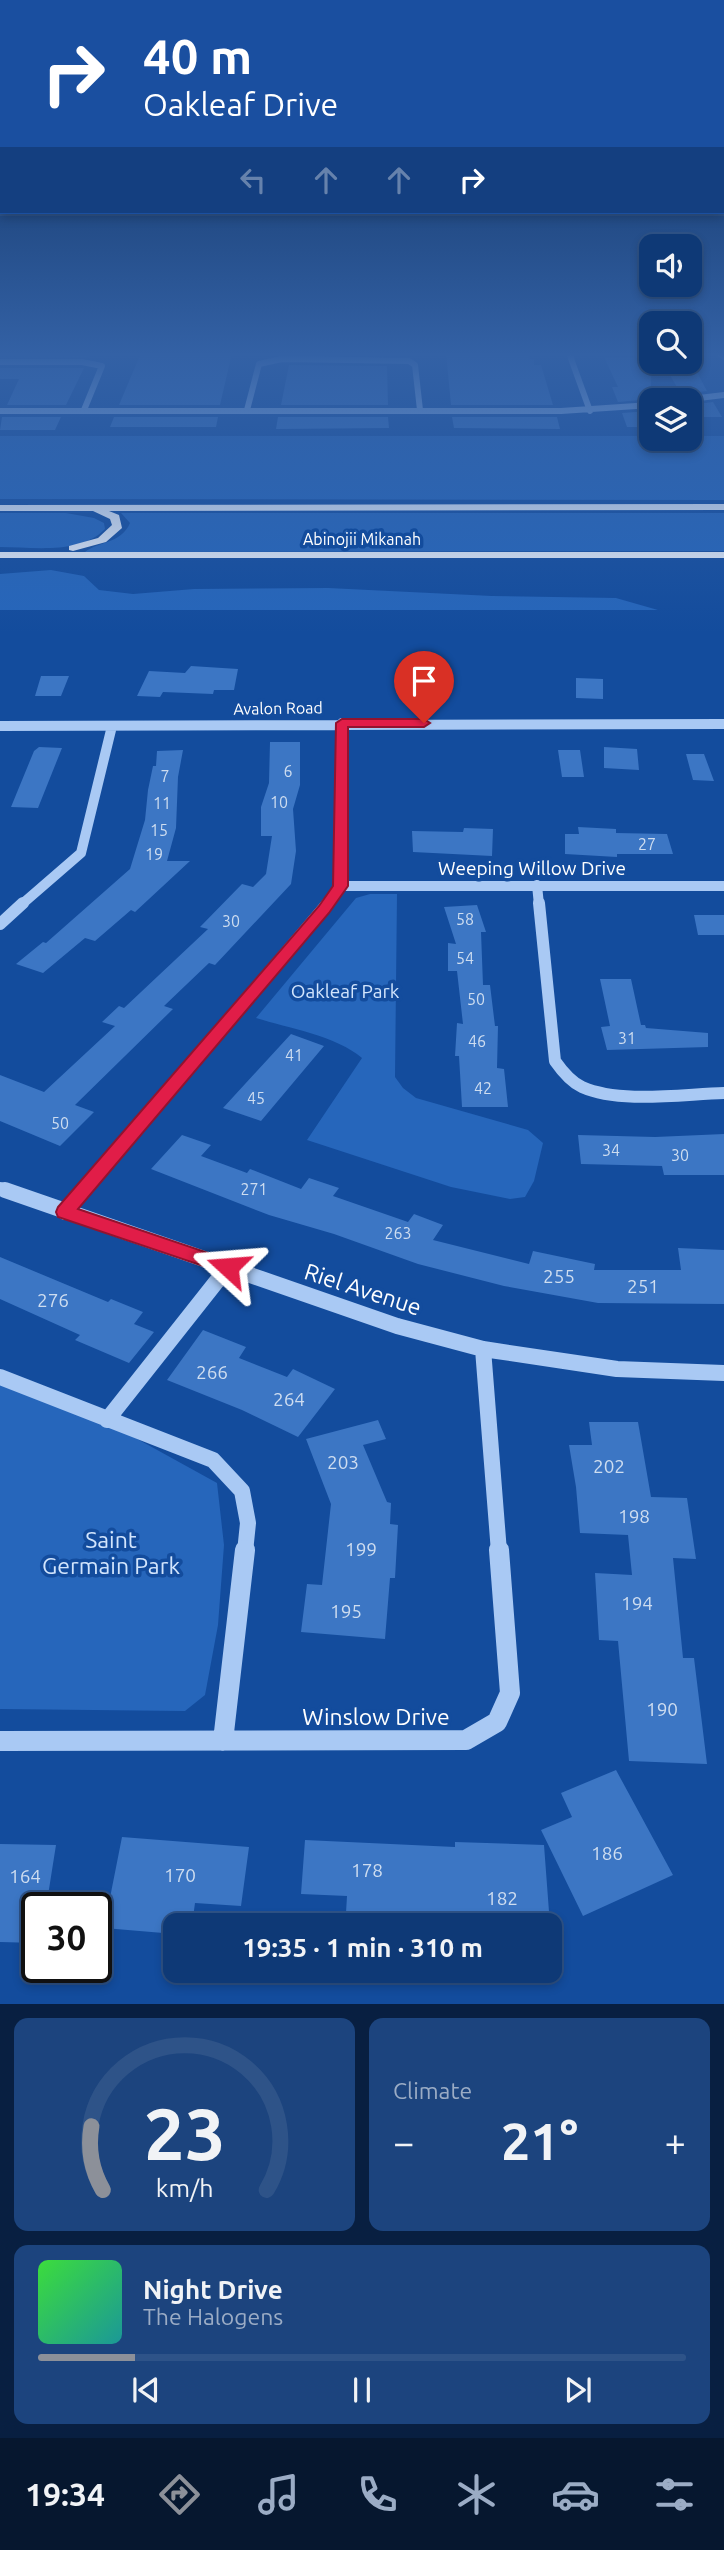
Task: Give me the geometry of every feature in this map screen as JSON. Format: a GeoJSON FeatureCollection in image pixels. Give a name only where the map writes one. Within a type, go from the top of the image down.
{"type":"FeatureCollection","features":[{"type":"Feature","properties":{"kind":"main road","name":"Abinojii Mikanah"},"geometry":{"type":"LineString","coordinates":[[0,508],[724,507]]}},
{"type":"Feature","properties":{"kind":"main road"},"geometry":{"type":"LineString","coordinates":[[0,553],[78,547],[102,540],[118,526],[110,513],[76,508]]}},
{"type":"Feature","properties":{"kind":"main road","name":"Abinojii Mikanah"},"geometry":{"type":"LineString","coordinates":[[0,553],[724,555]]}},
{"type":"Feature","properties":{"kind":"street"},"geometry":{"type":"LineString","coordinates":[[65,1212],[324,909],[340,886],[342,723]]}},
{"type":"Feature","properties":{"kind":"street","name":"Avalon Road"},"geometry":{"type":"LineString","coordinates":[[0,726],[724,724]]}},
{"type":"Feature","properties":{"kind":"street"},"geometry":{"type":"LineString","coordinates":[[0,924],[81,853],[112,726]]}},
{"type":"Feature","properties":{"kind":"street"},"geometry":{"type":"LineString","coordinates":[[537,885],[555,1061],[568,1078],[584,1089],[622,1094],[724,1093]]}},
{"type":"Feature","properties":{"kind":"street","name":"Weeping Willow Drive"},"geometry":{"type":"LineString","coordinates":[[340,886],[724,886]]}},
{"type":"Feature","properties":{"kind":"street","name":"Riel Avenue"},"geometry":{"type":"LineString","coordinates":[[0,1188],[397,1326],[483,1349],[617,1369],[724,1373]]}},
{"type":"Feature","properties":{"kind":"street"},"geometry":{"type":"LineString","coordinates":[[107,1420],[228,1267]]}},
{"type":"Feature","properties":{"kind":"street","name":"Winslow Drive"},"geometry":{"type":"LineString","coordinates":[[0,1741],[466,1740],[497,1722],[510,1693],[483,1349]]}},
{"type":"Feature","properties":{"kind":"street"},"geometry":{"type":"LineString","coordinates":[[0,1377],[213,1460],[242,1491],[248,1523],[223,1741]]}},
{"type":"Feature","properties":{"kind":"green space"},"geometry":{"type":"Polygon","coordinates":[[[0,447],[639,447],[639,451],[702,451],[702,447],[724,447],[724,500],[0,499],[0,447]]]}},
{"type":"Feature","properties":{"kind":"green space"},"geometry":{"type":"Polygon","coordinates":[[[0,513],[66,513],[94,518],[104,523],[105,529],[83,543],[69,546],[0,547],[0,513]]]}},
{"type":"Feature","properties":{"kind":"green space"},"geometry":{"type":"Polygon","coordinates":[[[121,513],[724,513],[724,551],[85,552],[115,539],[126,530],[130,523],[121,513]]]}},
{"type":"Feature","properties":{"kind":"green space"},"geometry":{"type":"Polygon","coordinates":[[[51,570],[84,576],[99,590],[133,594],[194,589],[328,588],[492,596],[616,598],[658,610],[0,610],[0,574],[51,570]]]}},
{"type":"Feature","properties":{"kind":"green space","name":"Oakleaf Park"},"geometry":{"type":"Polygon","coordinates":[[[370,894],[397,894],[395,1077],[403,1088],[416,1098],[528,1130],[543,1143],[534,1181],[525,1197],[510,1199],[451,1187],[307,1140],[362,1058],[352,1050],[326,1038],[256,1018],[356,898],[370,894]]]}},
{"type":"Feature","properties":{"kind":"green space","name":"Saint Germain Park"},"geometry":{"type":"Polygon","coordinates":[[[0,1382],[121,1430],[217,1483],[224,1545],[218,1625],[205,1695],[185,1711],[0,1709],[0,1382]]]}},
{"type":"Feature","properties":{"kind":"building"},"geometry":{"type":"Polygon","coordinates":[[[191,666],[238,669],[234,690],[214,690],[213,694],[163,692],[160,697],[137,696],[149,671],[185,673],[191,666]]]}},
{"type":"Feature","properties":{"kind":"building"},"geometry":{"type":"Polygon","coordinates":[[[41,676],[69,676],[61,696],[35,696],[41,676]]]}},
{"type":"Feature","properties":{"kind":"building"},"geometry":{"type":"Polygon","coordinates":[[[576,678],[603,679],[603,699],[576,698],[576,678]]]}},
{"type":"Feature","properties":{"kind":"building"},"geometry":{"type":"Polygon","coordinates":[[[270,742],[300,742],[300,785],[293,809],[296,851],[291,884],[215,965],[209,963],[164,1006],[173,1009],[75,1105],[94,1112],[60,1146],[0,1121],[0,1075],[44,1092],[115,1026],[102,1022],[119,1006],[124,1008],[208,929],[200,927],[242,884],[253,887],[266,874],[272,836],[261,836],[261,807],[269,783],[270,742]]]}},
{"type":"Feature","properties":{"kind":"building"},"geometry":{"type":"Polygon","coordinates":[[[39,747],[62,748],[38,808],[11,807],[34,751],[39,747]]]}},
{"type":"Feature","properties":{"kind":"building"},"geometry":{"type":"Polygon","coordinates":[[[604,747],[637,749],[639,770],[604,768],[604,747]]]}},
{"type":"Feature","properties":{"kind":"building"},"geometry":{"type":"Polygon","coordinates":[[[183,750],[178,777],[176,828],[167,861],[190,861],[135,912],[131,910],[95,941],[85,938],[43,973],[16,964],[43,942],[46,943],[130,869],[145,820],[148,790],[153,766],[156,766],[157,751],[183,750]]]}},
{"type":"Feature","properties":{"kind":"building"},"geometry":{"type":"Polygon","coordinates":[[[558,750],[580,750],[584,777],[562,777],[558,750]]]}},
{"type":"Feature","properties":{"kind":"building"},"geometry":{"type":"Polygon","coordinates":[[[686,754],[704,754],[714,781],[693,780],[686,754]]]}},
{"type":"Feature","properties":{"kind":"building"},"geometry":{"type":"Polygon","coordinates":[[[578,827],[616,829],[616,833],[667,834],[673,854],[617,854],[617,857],[565,854],[565,834],[579,834],[578,827]]]}},
{"type":"Feature","properties":{"kind":"building"},"geometry":{"type":"Polygon","coordinates":[[[464,828],[493,829],[492,856],[413,852],[412,831],[463,832],[464,828]]]}},
{"type":"Feature","properties":{"kind":"building"},"geometry":{"type":"Polygon","coordinates":[[[477,905],[486,932],[481,932],[483,985],[490,985],[495,1026],[498,1026],[497,1068],[504,1069],[508,1107],[462,1107],[459,1056],[455,1056],[457,1023],[463,1024],[457,971],[448,971],[448,943],[456,944],[444,907],[477,905]]]}},
{"type":"Feature","properties":{"kind":"building"},"geometry":{"type":"Polygon","coordinates":[[[694,915],[724,915],[724,935],[698,935],[694,915]]]}},
{"type":"Feature","properties":{"kind":"building"},"geometry":{"type":"Polygon","coordinates":[[[600,979],[631,979],[641,1025],[646,1028],[708,1033],[708,1047],[607,1050],[601,1027],[610,1026],[600,979]]]}},
{"type":"Feature","properties":{"kind":"building"},"geometry":{"type":"Polygon","coordinates":[[[291,1034],[324,1046],[261,1121],[223,1108],[291,1034]]]}},
{"type":"Feature","properties":{"kind":"building"},"geometry":{"type":"Polygon","coordinates":[[[724,1134],[724,1175],[664,1175],[662,1166],[581,1164],[578,1135],[655,1137],[724,1134]]]}},
{"type":"Feature","properties":{"kind":"building"},"geometry":{"type":"Polygon","coordinates":[[[182,1135],[211,1145],[201,1156],[247,1173],[250,1169],[301,1189],[309,1178],[339,1188],[333,1196],[408,1222],[414,1214],[443,1225],[433,1240],[529,1264],[533,1251],[595,1264],[594,1270],[681,1270],[678,1248],[724,1250],[724,1304],[598,1303],[504,1286],[418,1264],[334,1234],[269,1215],[151,1169],[182,1135]]]}},
{"type":"Feature","properties":{"kind":"building"},"geometry":{"type":"Polygon","coordinates":[[[0,1257],[108,1302],[111,1299],[143,1312],[134,1324],[154,1332],[129,1363],[75,1340],[80,1335],[0,1299],[0,1257]]]}},
{"type":"Feature","properties":{"kind":"building"},"geometry":{"type":"Polygon","coordinates":[[[203,1330],[246,1347],[239,1358],[287,1377],[293,1369],[335,1389],[298,1437],[242,1410],[167,1380],[203,1330]]]}},
{"type":"Feature","properties":{"kind":"building"},"geometry":{"type":"Polygon","coordinates":[[[378,1420],[386,1439],[363,1445],[387,1502],[391,1503],[390,1524],[398,1525],[395,1578],[390,1578],[385,1639],[301,1632],[307,1584],[322,1585],[331,1504],[306,1439],[378,1420]]]}},
{"type":"Feature","properties":{"kind":"building"},"geometry":{"type":"Polygon","coordinates":[[[589,1422],[638,1422],[651,1497],[687,1498],[696,1559],[673,1558],[683,1658],[694,1658],[707,1764],[629,1761],[618,1641],[599,1640],[595,1573],[632,1575],[628,1535],[580,1533],[569,1445],[592,1445],[589,1422]]]}},
{"type":"Feature","properties":{"kind":"building"},"geometry":{"type":"Polygon","coordinates":[[[616,1770],[673,1875],[583,1916],[541,1830],[572,1817],[561,1793],[616,1770]]]}},
{"type":"Feature","properties":{"kind":"building"},"geometry":{"type":"Polygon","coordinates":[[[122,1837],[249,1847],[241,1906],[195,1903],[194,1913],[163,1913],[163,1933],[112,1929],[111,1892],[122,1837]]]}},
{"type":"Feature","properties":{"kind":"building"},"geometry":{"type":"Polygon","coordinates":[[[305,1840],[455,1847],[455,1842],[544,1845],[549,1913],[346,1913],[347,1896],[301,1894],[305,1840]]]}},
{"type":"Feature","properties":{"kind":"building"},"geometry":{"type":"Polygon","coordinates":[[[0,1844],[56,1845],[49,1892],[21,1892],[21,1943],[0,1942],[0,1844]]]}},
{"type":"Feature","properties":{"kind":"route"},"geometry":{"type":"LineString","coordinates":[[228,1267],[65,1212],[324,909],[340,886],[342,723],[424,723]]}}]}
